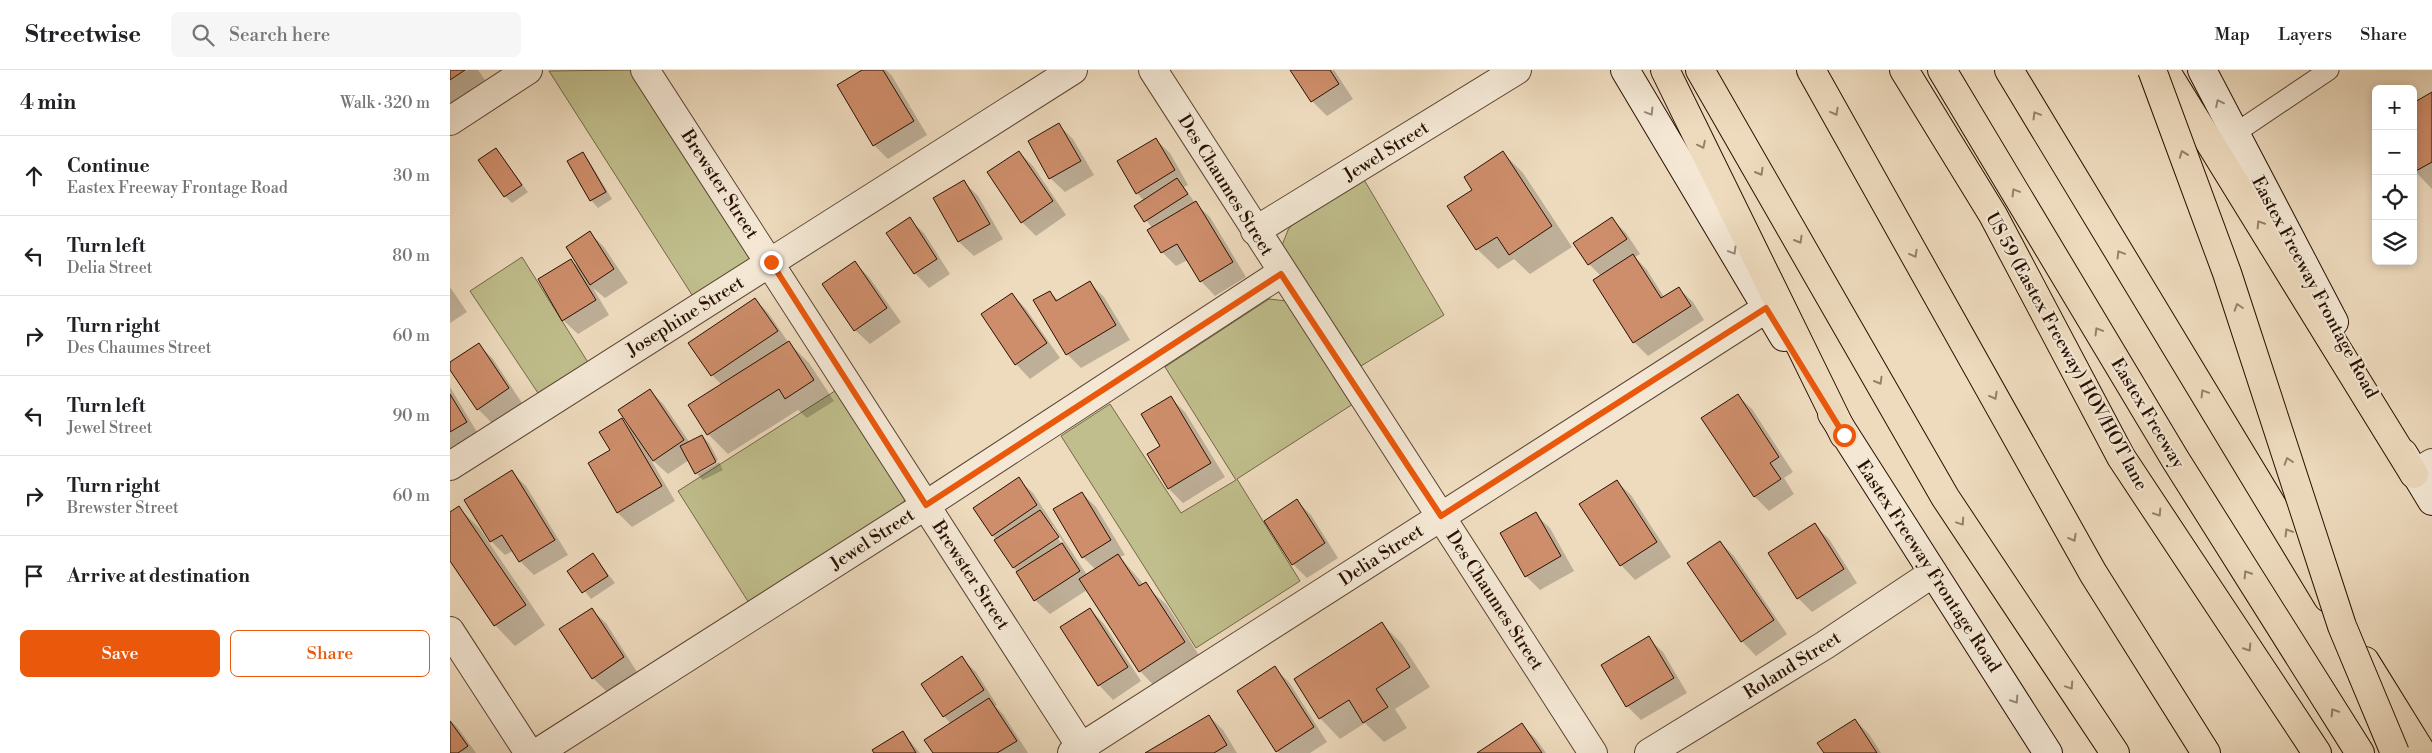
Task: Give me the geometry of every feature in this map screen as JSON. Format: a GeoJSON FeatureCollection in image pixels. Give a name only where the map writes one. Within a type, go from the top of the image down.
{"type":"FeatureCollection","features":[{"type":"Feature","properties":{"kind":"highway"},"geometry":{"type":"LineString","coordinates":[[1665,70],[1844,435]]}},
{"type":"Feature","properties":{"kind":"highway"},"geometry":{"type":"LineString","coordinates":[[1700,70],[1775,197],[1945,497],[2115,753]]}},
{"type":"Feature","properties":{"kind":"highway"},"geometry":{"type":"LineString","coordinates":[[1811,70],[2093,573],[2206,753]]}},
{"type":"Feature","properties":{"kind":"highway"},"geometry":{"type":"LineString","coordinates":[[1887,70],[1922,123],[2087,407],[2121,458]]}},
{"type":"Feature","properties":{"kind":"highway","name":"US 59 (Eastex Freeway) HOV/HOT lane"},"geometry":{"type":"LineString","coordinates":[[1904,70],[1992,215],[2121,458],[2317,753]]}},
{"type":"Feature","properties":{"kind":"highway","name":"Eastex Freeway"},"geometry":{"type":"LineString","coordinates":[[1942,70],[2175,460],[2360,753]]}},
{"type":"Feature","properties":{"kind":"highway"},"geometry":{"type":"LineString","coordinates":[[2009,70],[2422,753]]}},
{"type":"Feature","properties":{"kind":"highway"},"geometry":{"type":"LineString","coordinates":[[2152,70],[2227,273],[2342,626],[2395,753]]}},
{"type":"Feature","properties":{"kind":"highway"},"geometry":{"type":"LineString","coordinates":[[2166,70],[2423,468]]}},
{"type":"Feature","properties":{"kind":"street"},"geometry":{"type":"LineString","coordinates":[[450,121],[528,70]]}},
{"type":"Feature","properties":{"kind":"street","name":"Brewster Street"},"geometry":{"type":"LineString","coordinates":[[645,70],[771,262],[1080,751]]}},
{"type":"Feature","properties":{"kind":"street","name":"Josephine Street"},"geometry":{"type":"LineString","coordinates":[[450,466],[1073,70]]}},
{"type":"Feature","properties":{"kind":"street","name":"Des Chaumes Street"},"geometry":{"type":"LineString","coordinates":[[1153,70],[1281,274],[1441,516],[1593,753]]}},
{"type":"Feature","properties":{"kind":"street","name":"Jewel Street"},"geometry":{"type":"LineString","coordinates":[[1255,231],[1517,70]]}},
{"type":"Feature","properties":{"kind":"street","name":"Eastex Freeway Frontage Road"},"geometry":{"type":"LineString","coordinates":[[1625,70],[1766,308],[1844,435],[2048,753]]}},
{"type":"Feature","properties":{"kind":"street","name":"Eastex Freeway Frontage Road"},"geometry":{"type":"LineString","coordinates":[[2202,70],[2234,134],[2423,468],[2432,501]]}},
{"type":"Feature","properties":{"kind":"street","name":"Jewel Street"},"geometry":{"type":"LineString","coordinates":[[537,753],[926,505],[1281,274]]}},
{"type":"Feature","properties":{"kind":"street","name":"Delia Street"},"geometry":{"type":"LineString","coordinates":[[1080,751],[1441,516],[1766,308]]}},
{"type":"Feature","properties":{"kind":"street","name":"Roland Street"},"geometry":{"type":"LineString","coordinates":[[1649,753],[1825,645],[1933,573]]}},
{"type":"Feature","properties":{"kind":"street"},"geometry":{"type":"LineString","coordinates":[[450,631],[528,753]]}},
{"type":"Feature","properties":{"kind":"lane"},"geometry":{"type":"LineString","coordinates":[[2234,134],[2329,70]]}},
{"type":"Feature","properties":{"kind":"shaded area"},"geometry":{"type":"Polygon","coordinates":[[[630,70],[754,257],[694,298],[549,71],[630,70]]]}},
{"type":"Feature","properties":{"kind":"shaded area"},"geometry":{"type":"Polygon","coordinates":[[[1363,178],[1444,315],[1361,366],[1281,248],[1288,230],[1294,222],[1363,178]]]}},
{"type":"Feature","properties":{"kind":"shaded area"},"geometry":{"type":"Polygon","coordinates":[[[522,257],[589,364],[540,396],[470,291],[522,257]]]}},
{"type":"Feature","properties":{"kind":"shaded area"},"geometry":{"type":"Polygon","coordinates":[[[1269,299],[1287,301],[1353,404],[1237,479],[1300,581],[1196,648],[1061,436],[1110,404],[1181,513],[1236,480],[1165,367],[1269,299]]]}},
{"type":"Feature","properties":{"kind":"shaded area"},"geometry":{"type":"Polygon","coordinates":[[[838,389],[905,494],[904,503],[749,603],[678,491],[838,389]]]}},
{"type":"Feature","properties":{"kind":"building"},"geometry":{"type":"Polygon","coordinates":[[[450,70],[465,70],[450,80],[450,70]]]}},
{"type":"Feature","properties":{"kind":"building"},"geometry":{"type":"Polygon","coordinates":[[[862,70],[883,70],[914,121],[873,146],[837,85],[862,70]]]}},
{"type":"Feature","properties":{"kind":"building"},"geometry":{"type":"Polygon","coordinates":[[[1290,70],[1330,70],[1339,84],[1311,102],[1290,70]]]}},
{"type":"Feature","properties":{"kind":"building"},"geometry":{"type":"Polygon","coordinates":[[[2432,92],[2432,162],[2417,170],[2417,130],[2417,101],[2432,92]]]}},
{"type":"Feature","properties":{"kind":"building"},"geometry":{"type":"Polygon","coordinates":[[[1059,123],[1081,161],[1049,179],[1028,141],[1059,123]]]}},
{"type":"Feature","properties":{"kind":"building"},"geometry":{"type":"Polygon","coordinates":[[[1156,138],[1175,170],[1136,194],[1117,161],[1156,138]]]}},
{"type":"Feature","properties":{"kind":"building"},"geometry":{"type":"Polygon","coordinates":[[[496,148],[522,185],[504,197],[478,160],[496,148]]]}},
{"type":"Feature","properties":{"kind":"building"},"geometry":{"type":"Polygon","coordinates":[[[1019,151],[1053,201],[1021,223],[987,172],[1019,151]]]}},
{"type":"Feature","properties":{"kind":"building"},"geometry":{"type":"Polygon","coordinates":[[[1503,151],[1552,226],[1509,255],[1497,237],[1476,250],[1447,206],[1472,190],[1464,177],[1503,151]]]}},
{"type":"Feature","properties":{"kind":"building"},"geometry":{"type":"Polygon","coordinates":[[[583,152],[606,192],[590,201],[567,161],[583,152]]]}},
{"type":"Feature","properties":{"kind":"building"},"geometry":{"type":"Polygon","coordinates":[[[1177,178],[1188,194],[1144,222],[1134,206],[1177,178]]]}},
{"type":"Feature","properties":{"kind":"building"},"geometry":{"type":"Polygon","coordinates":[[[964,180],[990,224],[958,242],[933,198],[964,180]]]}},
{"type":"Feature","properties":{"kind":"building"},"geometry":{"type":"Polygon","coordinates":[[[1196,201],[1233,262],[1200,282],[1177,244],[1161,253],[1147,230],[1196,201]]]}},
{"type":"Feature","properties":{"kind":"building"},"geometry":{"type":"Polygon","coordinates":[[[910,217],[937,259],[914,274],[886,233],[910,217]]]}},
{"type":"Feature","properties":{"kind":"building"},"geometry":{"type":"Polygon","coordinates":[[[1612,217],[1627,239],[1588,265],[1573,243],[1612,217]]]}},
{"type":"Feature","properties":{"kind":"building"},"geometry":{"type":"Polygon","coordinates":[[[590,231],[614,269],[590,285],[566,247],[590,231]]]}},
{"type":"Feature","properties":{"kind":"building"},"geometry":{"type":"Polygon","coordinates":[[[1633,254],[1661,298],[1679,287],[1691,306],[1633,343],[1593,280],[1633,254]]]}},
{"type":"Feature","properties":{"kind":"building"},"geometry":{"type":"Polygon","coordinates":[[[571,259],[596,300],[562,321],[538,279],[571,259]]]}},
{"type":"Feature","properties":{"kind":"building"},"geometry":{"type":"Polygon","coordinates":[[[855,261],[887,308],[854,331],[822,284],[855,261]]]}},
{"type":"Feature","properties":{"kind":"building"},"geometry":{"type":"Polygon","coordinates":[[[1090,281],[1116,325],[1066,355],[1033,300],[1050,291],[1056,301],[1090,281]]]}},
{"type":"Feature","properties":{"kind":"building"},"geometry":{"type":"Polygon","coordinates":[[[1012,293],[1047,343],[1015,365],[981,314],[1012,293]]]}},
{"type":"Feature","properties":{"kind":"building"},"geometry":{"type":"Polygon","coordinates":[[[755,298],[778,331],[711,376],[688,343],[755,298]]]}},
{"type":"Feature","properties":{"kind":"building"},"geometry":{"type":"Polygon","coordinates":[[[789,341],[814,380],[785,399],[779,389],[707,435],[688,405],[789,341]]]}},
{"type":"Feature","properties":{"kind":"building"},"geometry":{"type":"Polygon","coordinates":[[[479,343],[509,388],[477,410],[450,370],[450,362],[479,343]]]}},
{"type":"Feature","properties":{"kind":"building"},"geometry":{"type":"Polygon","coordinates":[[[650,389],[684,440],[653,461],[618,410],[650,389]]]}},
{"type":"Feature","properties":{"kind":"building"},"geometry":{"type":"Polygon","coordinates":[[[450,394],[467,422],[450,432],[450,394]]]}},
{"type":"Feature","properties":{"kind":"building"},"geometry":{"type":"Polygon","coordinates":[[[1738,394],[1779,457],[1770,463],[1781,479],[1754,497],[1701,418],[1738,394]]]}},
{"type":"Feature","properties":{"kind":"building"},"geometry":{"type":"Polygon","coordinates":[[[1171,396],[1211,463],[1168,489],[1147,454],[1160,446],[1141,414],[1171,396]]]}},
{"type":"Feature","properties":{"kind":"building"},"geometry":{"type":"Polygon","coordinates":[[[622,418],[662,486],[617,513],[588,463],[610,450],[599,432],[622,418]]]}},
{"type":"Feature","properties":{"kind":"building"},"geometry":{"type":"Polygon","coordinates":[[[702,435],[716,462],[695,474],[680,446],[702,435]]]}},
{"type":"Feature","properties":{"kind":"building"},"geometry":{"type":"Polygon","coordinates":[[[512,470],[555,540],[519,562],[502,535],[490,542],[464,500],[512,470]]]}},
{"type":"Feature","properties":{"kind":"building"},"geometry":{"type":"Polygon","coordinates":[[[1019,477],[1037,505],[992,536],[973,508],[1019,477]]]}},
{"type":"Feature","properties":{"kind":"building"},"geometry":{"type":"Polygon","coordinates":[[[1617,480],[1657,542],[1620,566],[1579,504],[1617,480]]]}},
{"type":"Feature","properties":{"kind":"building"},"geometry":{"type":"Polygon","coordinates":[[[1082,492],[1111,540],[1082,558],[1053,509],[1082,492]]]}},
{"type":"Feature","properties":{"kind":"building"},"geometry":{"type":"Polygon","coordinates":[[[1297,499],[1325,543],[1292,565],[1264,521],[1297,499]]]}},
{"type":"Feature","properties":{"kind":"building"},"geometry":{"type":"Polygon","coordinates":[[[459,506],[526,605],[494,626],[450,561],[450,512],[459,506]]]}},
{"type":"Feature","properties":{"kind":"building"},"geometry":{"type":"Polygon","coordinates":[[[1040,510],[1059,537],[1013,568],[994,540],[1040,510]]]}},
{"type":"Feature","properties":{"kind":"building"},"geometry":{"type":"Polygon","coordinates":[[[1536,512],[1561,556],[1525,577],[1500,533],[1536,512]]]}},
{"type":"Feature","properties":{"kind":"building"},"geometry":{"type":"Polygon","coordinates":[[[1815,523],[1844,569],[1797,599],[1768,553],[1815,523]]]}},
{"type":"Feature","properties":{"kind":"building"},"geometry":{"type":"Polygon","coordinates":[[[1720,541],[1774,620],[1741,642],[1687,563],[1720,541]]]}},
{"type":"Feature","properties":{"kind":"building"},"geometry":{"type":"Polygon","coordinates":[[[1062,543],[1080,571],[1034,601],[1016,572],[1062,543]]]}},
{"type":"Feature","properties":{"kind":"building"},"geometry":{"type":"Polygon","coordinates":[[[593,553],[608,576],[582,593],[567,571],[593,553]]]}},
{"type":"Feature","properties":{"kind":"building"},"geometry":{"type":"Polygon","coordinates":[[[1118,554],[1139,586],[1146,582],[1185,642],[1139,672],[1079,579],[1118,554]]]}},
{"type":"Feature","properties":{"kind":"building"},"geometry":{"type":"Polygon","coordinates":[[[592,608],[624,657],[592,679],[559,629],[592,608]]]}},
{"type":"Feature","properties":{"kind":"building"},"geometry":{"type":"Polygon","coordinates":[[[1090,608],[1128,667],[1098,686],[1060,627],[1090,608]]]}},
{"type":"Feature","properties":{"kind":"building"},"geometry":{"type":"Polygon","coordinates":[[[1382,622],[1410,667],[1376,689],[1388,707],[1363,723],[1349,700],[1319,719],[1294,679],[1382,622]]]}},
{"type":"Feature","properties":{"kind":"building"},"geometry":{"type":"Polygon","coordinates":[[[1649,636],[1674,678],[1626,707],[1601,665],[1649,636]]]}},
{"type":"Feature","properties":{"kind":"building"},"geometry":{"type":"Polygon","coordinates":[[[962,656],[984,690],[943,717],[921,684],[962,656]]]}},
{"type":"Feature","properties":{"kind":"building"},"geometry":{"type":"Polygon","coordinates":[[[1275,666],[1314,727],[1276,752],[1237,691],[1275,666]]]}},
{"type":"Feature","properties":{"kind":"building"},"geometry":{"type":"Polygon","coordinates":[[[989,698],[1017,741],[997,753],[933,753],[924,740],[989,698]]]}},
{"type":"Feature","properties":{"kind":"building"},"geometry":{"type":"Polygon","coordinates":[[[1209,715],[1227,745],[1214,753],[1145,753],[1209,715]]]}},
{"type":"Feature","properties":{"kind":"building"},"geometry":{"type":"Polygon","coordinates":[[[1855,719],[1877,753],[1824,753],[1817,743],[1855,719]]]}},
{"type":"Feature","properties":{"kind":"building"},"geometry":{"type":"Polygon","coordinates":[[[450,721],[468,746],[458,753],[450,753],[450,721]]]}},
{"type":"Feature","properties":{"kind":"building"},"geometry":{"type":"Polygon","coordinates":[[[1522,723],[1542,753],[1477,753],[1522,723]]]}},
{"type":"Feature","properties":{"kind":"building"},"geometry":{"type":"Polygon","coordinates":[[[903,731],[916,753],[874,753],[872,750],[903,731]]]}},
{"type":"Feature","properties":{"kind":"route"},"geometry":{"type":"LineString","coordinates":[[771,262],[926,505],[1281,274],[1441,516],[1766,308],[1844,435]]}}]}
